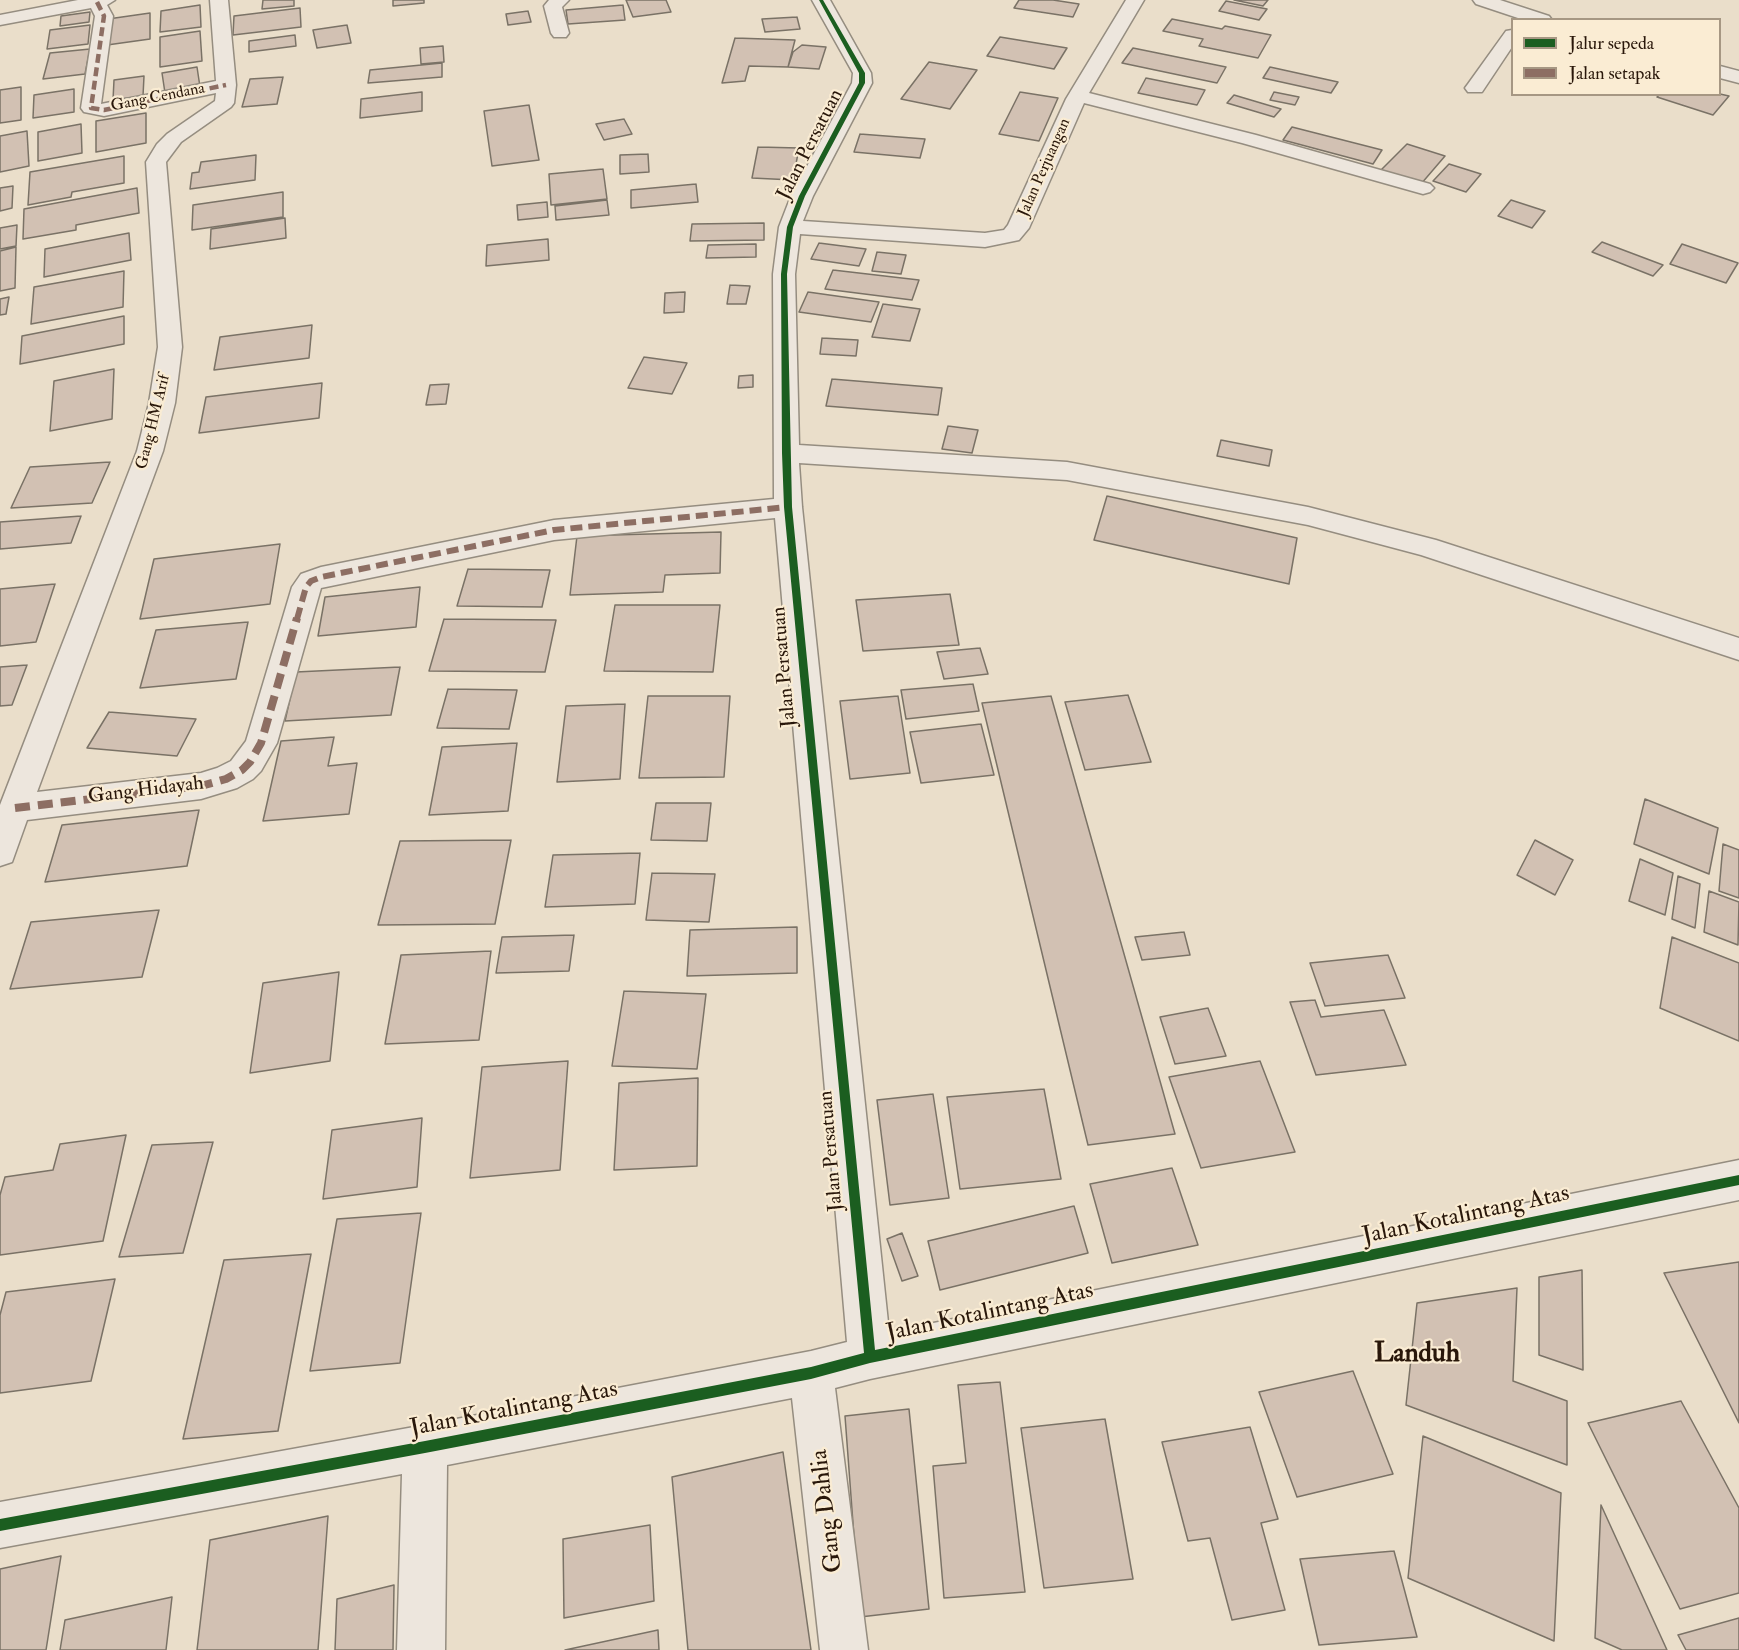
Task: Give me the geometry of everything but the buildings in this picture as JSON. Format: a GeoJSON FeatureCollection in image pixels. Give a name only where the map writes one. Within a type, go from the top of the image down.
{"type":"FeatureCollection","features":[{"type":"Feature","properties":{"kind":"street","name":"Gang HM Arif"},"geometry":{"type":"LineString","coordinates":[[0,852],[150,451],[162,403],[170,347],[156,162],[164,148],[174,138],[224,103],[226,85],[219,0]]}},
{"type":"Feature","properties":{"kind":"street"},"geometry":{"type":"LineString","coordinates":[[560,0],[553,6],[560,33]]}},
{"type":"Feature","properties":{"kind":"street","name":"Jalan Persatuan"},"geometry":{"type":"LineString","coordinates":[[821,0],[862,73],[862,83],[802,196],[790,227],[784,274],[786,453],[788,507],[870,1358]]}},
{"type":"Feature","properties":{"kind":"street","name":"Jalan Perjuangan"},"geometry":{"type":"LineString","coordinates":[[790,227],[985,240],[1011,235],[1018,228],[1078,96],[1135,0]]}},
{"type":"Feature","properties":{"kind":"street"},"geometry":{"type":"LineString","coordinates":[[1482,0],[1531,18]]}},
{"type":"Feature","properties":{"kind":"street","name":"Gang Cendana"},"geometry":{"type":"LineString","coordinates":[[102,1],[104,16],[91,108],[104,110],[226,85]]}},
{"type":"Feature","properties":{"kind":"street"},"geometry":{"type":"LineString","coordinates":[[0,20],[102,1]]}},
{"type":"Feature","properties":{"kind":"street"},"geometry":{"type":"LineString","coordinates":[[1475,88],[1511,36]]}},
{"type":"Feature","properties":{"kind":"street"},"geometry":{"type":"LineString","coordinates":[[1721,72],[1739,77]]}},
{"type":"Feature","properties":{"kind":"street"},"geometry":{"type":"LineString","coordinates":[[1078,96],[1249,139],[1423,188]]}},
{"type":"Feature","properties":{"kind":"street"},"geometry":{"type":"LineString","coordinates":[[786,453],[1067,471],[1308,516],[1426,547],[1739,649]]}},
{"type":"Feature","properties":{"kind":"street","name":"Gang Hidayah"},"geometry":{"type":"LineString","coordinates":[[15,808],[201,786],[226,779],[242,770],[250,762],[261,743],[306,587],[311,581],[340,572],[554,530],[788,507]]}},
{"type":"Feature","properties":{"kind":"street","name":"Jalan Kotalintang Atas"},"geometry":{"type":"LineString","coordinates":[[0,1525],[425,1448],[811,1373],[870,1358],[1739,1180]]}},
{"type":"Feature","properties":{"kind":"street","name":"Gang Dahlia"},"geometry":{"type":"LineString","coordinates":[[811,1373],[844,1650]]}},
{"type":"Feature","properties":{"kind":"street"},"geometry":{"type":"LineString","coordinates":[[421,1650],[425,1448]]}},
{"type":"Feature","properties":{"kind":"marked path"},"geometry":{"type":"LineString","coordinates":[[97,2],[104,16],[91,108],[104,110],[226,85]]}},
{"type":"Feature","properties":{"kind":"marked path"},"geometry":{"type":"LineString","coordinates":[[15,808],[201,786],[226,779],[242,770],[250,762],[261,743],[306,587],[311,581],[321,577],[554,530],[788,507]]}},
{"type":"Feature","properties":{"kind":"cycle path"},"geometry":{"type":"LineString","coordinates":[[821,0],[862,73],[862,83],[802,196],[790,227],[784,274],[786,453],[788,507],[870,1357]]}},
{"type":"Feature","properties":{"kind":"cycle path"},"geometry":{"type":"LineString","coordinates":[[0,1525],[811,1373],[870,1357],[1739,1180]]}},
{"type":"Feature","properties":{"kind":"district","name":"Landuh"},"geometry":{"type":"Point","coordinates":[1417,1355]}}]}
